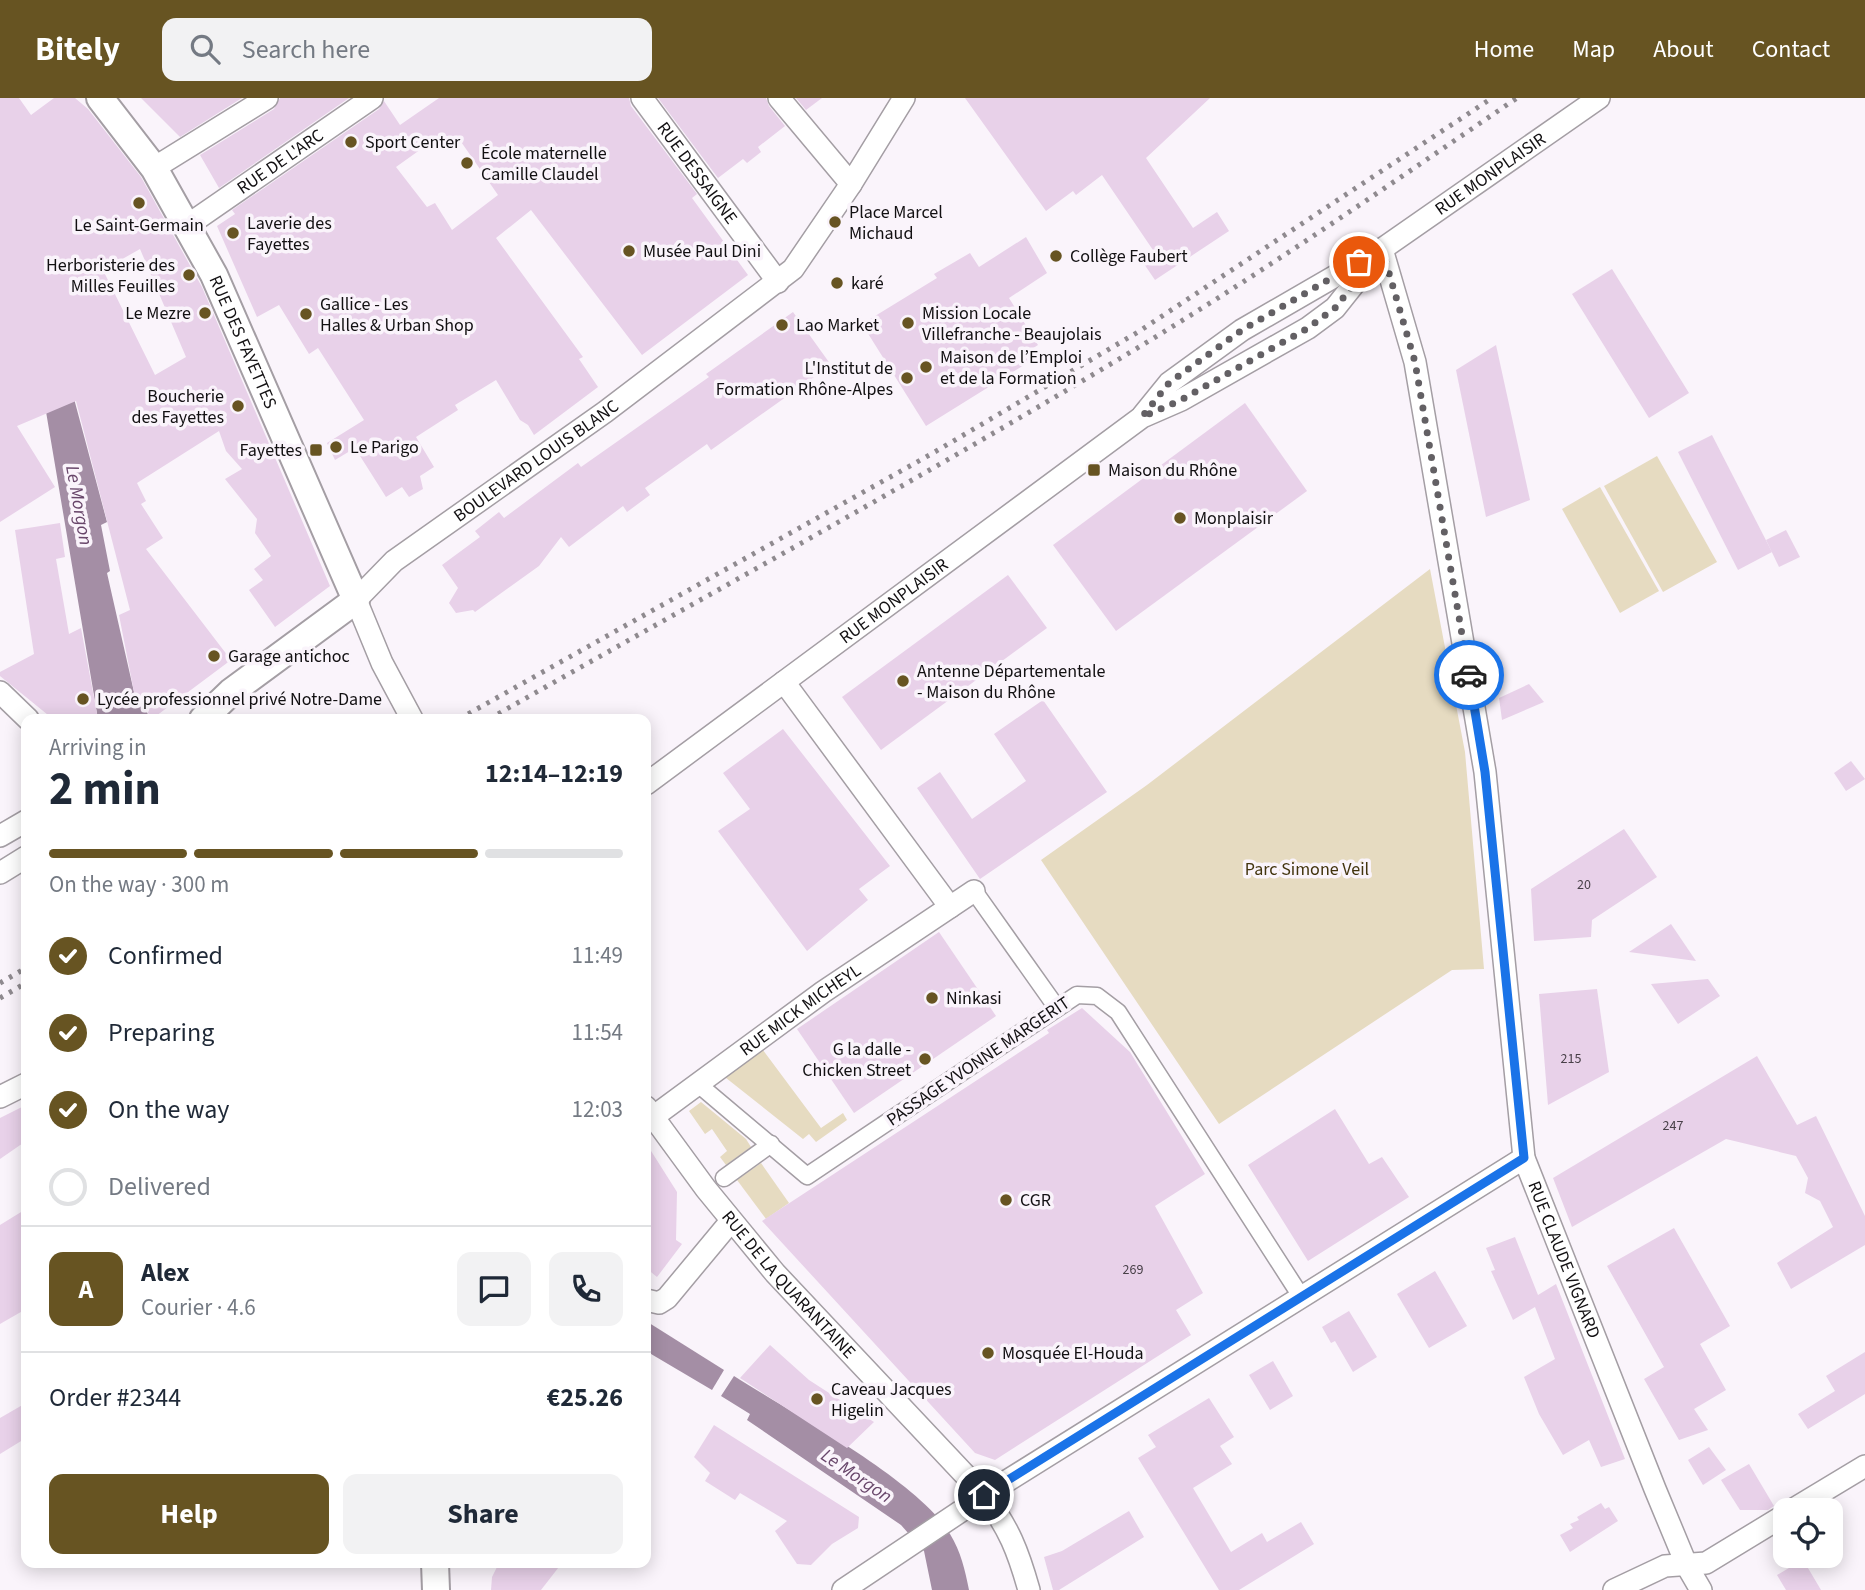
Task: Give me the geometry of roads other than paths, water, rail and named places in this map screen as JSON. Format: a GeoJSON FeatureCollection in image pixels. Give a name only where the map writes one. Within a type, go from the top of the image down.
{"type":"FeatureCollection","features":[{"type":"Feature","properties":{"kind":"street","name":"RUE DES FAYETTES"},"geometry":{"type":"LineString","coordinates":[[100,98],[154,168],[214,275],[356,600]]}},
{"type":"Feature","properties":{"kind":"street"},"geometry":{"type":"LineString","coordinates":[[154,168],[267,98]]}},
{"type":"Feature","properties":{"kind":"street","name":"RUE DE L'ARC"},"geometry":{"type":"LineString","coordinates":[[188,225],[372,98]]}},
{"type":"Feature","properties":{"kind":"street","name":"RUE DESSAIGNE"},"geometry":{"type":"LineString","coordinates":[[642,98],[778,282]]}},
{"type":"Feature","properties":{"kind":"street"},"geometry":{"type":"LineString","coordinates":[[779,98],[851,184]]}},
{"type":"Feature","properties":{"kind":"street","name":"BOULEVARD LOUIS BLANC"},"geometry":{"type":"LineString","coordinates":[[207,714],[231,692],[356,600],[394,561],[605,412],[793,270],[851,184],[904,98]]}},
{"type":"Feature","properties":{"kind":"street","name":"RUE MONPLAISIR"},"geometry":{"type":"LineString","coordinates":[[1142,417],[1169,383],[1242,330],[1382,249],[1599,98]]}},
{"type":"Feature","properties":{"kind":"street","name":"RUE MONPLAISIR"},"geometry":{"type":"LineString","coordinates":[[651,780],[1142,417],[1181,400],[1308,328],[1335,308],[1382,249]]}},
{"type":"Feature","properties":{"kind":"street","name":"RUE CLAUDE VIGNARD"},"geometry":{"type":"LineString","coordinates":[[1382,249],[1415,362],[1485,772],[1524,1158],[1688,1566],[1701,1590]]}},
{"type":"Feature","properties":{"kind":"street"},"geometry":{"type":"LineString","coordinates":[[356,600],[389,678],[409,714]]}},
{"type":"Feature","properties":{"kind":"street"},"geometry":{"type":"LineString","coordinates":[[784,682],[950,907]]}},
{"type":"Feature","properties":{"kind":"street"},"geometry":{"type":"LineString","coordinates":[[0,692],[23,714]]}},
{"type":"Feature","properties":{"kind":"street"},"geometry":{"type":"LineString","coordinates":[[0,836],[21,824]]}},
{"type":"Feature","properties":{"kind":"street"},"geometry":{"type":"LineString","coordinates":[[0,873],[21,860]]}},
{"type":"Feature","properties":{"kind":"street"},"geometry":{"type":"LineString","coordinates":[[974,891],[1057,1008]]}},
{"type":"Feature","properties":{"kind":"street","name":"RUE MICK MICHEYL"},"geometry":{"type":"LineString","coordinates":[[651,1111],[698,1084],[822,992],[974,891]]}},
{"type":"Feature","properties":{"kind":"street","name":"PASSAGE YVONNE MARGERIT"},"geometry":{"type":"LineString","coordinates":[[698,1084],[807,1176],[1077,995],[1097,996],[1118,1013],[1302,1298]]}},
{"type":"Feature","properties":{"kind":"street"},"geometry":{"type":"LineString","coordinates":[[0,1097],[21,1086]]}},
{"type":"Feature","properties":{"kind":"street","name":"RUE DE LA QUARANTAINE"},"geometry":{"type":"LineString","coordinates":[[651,1115],[731,1221],[775,1273],[984,1495],[1011,1535],[1029,1590]]}},
{"type":"Feature","properties":{"kind":"street"},"geometry":{"type":"LineString","coordinates":[[724,1178],[771,1144]]}},
{"type":"Feature","properties":{"kind":"street"},"geometry":{"type":"LineString","coordinates":[[843,1590],[984,1495],[1524,1158]]}},
{"type":"Feature","properties":{"kind":"street"},"geometry":{"type":"LineString","coordinates":[[651,1301],[659,1303],[667,1298],[731,1221]]}},
{"type":"Feature","properties":{"kind":"street"},"geometry":{"type":"LineString","coordinates":[[1812,1498],[1865,1466]]}},
{"type":"Feature","properties":{"kind":"street"},"geometry":{"type":"LineString","coordinates":[[1614,1590],[1665,1566],[1706,1563],[1773,1522]]}},
{"type":"Feature","properties":{"kind":"street"},"geometry":{"type":"LineString","coordinates":[[435,1568],[436,1590]]}},
{"type":"Feature","properties":{"kind":"water","name":"Le Morgon"},"geometry":{"type":"Polygon","coordinates":[[[65,365],[107,522],[101,525],[110,571],[107,573],[134,692],[148,714],[97,714],[42,388],[65,365]]]}},
{"type":"Feature","properties":{"kind":"water"},"geometry":{"type":"Polygon","coordinates":[[[651,1324],[724,1370],[712,1390],[651,1354],[651,1324]]]}},
{"type":"Feature","properties":{"kind":"water","name":"Le Morgon"},"geometry":{"type":"Polygon","coordinates":[[[734,1376],[819,1428],[911,1492],[934,1513],[950,1534],[960,1554],[969,1590],[932,1590],[924,1551],[901,1525],[747,1420],[750,1414],[721,1396],[734,1376]]]}},
{"type":"Feature","properties":{"kind":"railway"},"geometry":{"type":"LineString","coordinates":[[468,714],[933,453],[1138,332],[1492,98]]}},
{"type":"Feature","properties":{"kind":"railway"},"geometry":{"type":"LineString","coordinates":[[498,714],[897,489],[1139,347],[1282,256],[1517,98]]}},
{"type":"Feature","properties":{"kind":"railway"},"geometry":{"type":"LineString","coordinates":[[0,983],[21,971]]}},
{"type":"Feature","properties":{"kind":"railway"},"geometry":{"type":"LineString","coordinates":[[0,998],[21,986]]}},
{"type":"Feature","properties":{"kind":"place","name":"Sport Center"},"geometry":{"type":"Point","coordinates":[351,142]}},
{"type":"Feature","properties":{"kind":"place","name":"École maternelle Camille Claudel"},"geometry":{"type":"Point","coordinates":[467,163]}},
{"type":"Feature","properties":{"kind":"place","name":"Le Saint-Germain"},"geometry":{"type":"Point","coordinates":[139,203]}},
{"type":"Feature","properties":{"kind":"place","name":"Place Marcel Michaud"},"geometry":{"type":"Point","coordinates":[835,222]}},
{"type":"Feature","properties":{"kind":"place","name":"Laverie des Fayettes"},"geometry":{"type":"Point","coordinates":[233,233]}},
{"type":"Feature","properties":{"kind":"place","name":"Musée Paul Dini"},"geometry":{"type":"Point","coordinates":[629,251]}},
{"type":"Feature","properties":{"kind":"place","name":"Collège Faubert"},"geometry":{"type":"Point","coordinates":[1056,256]}},
{"type":"Feature","properties":{"kind":"place","name":"Herboristerie des Milles Feuilles"},"geometry":{"type":"Point","coordinates":[189,275]}},
{"type":"Feature","properties":{"kind":"place","name":"karé"},"geometry":{"type":"Point","coordinates":[837,283]}},
{"type":"Feature","properties":{"kind":"place","name":"Le Mezre"},"geometry":{"type":"Point","coordinates":[205,313]}},
{"type":"Feature","properties":{"kind":"place","name":"Gallice - Les Halles & Urban Shop"},"geometry":{"type":"Point","coordinates":[306,314]}},
{"type":"Feature","properties":{"kind":"place","name":"Mission Locale Villefranche - Beaujolais"},"geometry":{"type":"Point","coordinates":[908,323]}},
{"type":"Feature","properties":{"kind":"place","name":"Lao Market"},"geometry":{"type":"Point","coordinates":[782,325]}},
{"type":"Feature","properties":{"kind":"place","name":"Maison de l’Emploi et de la Formation"},"geometry":{"type":"Point","coordinates":[926,367]}},
{"type":"Feature","properties":{"kind":"place","name":"L'Institut de Formation Rhône-Alpes"},"geometry":{"type":"Point","coordinates":[907,378]}},
{"type":"Feature","properties":{"kind":"place","name":"Boucherie des Fayettes"},"geometry":{"type":"Point","coordinates":[238,406]}},
{"type":"Feature","properties":{"kind":"place","name":"Le Parigo"},"geometry":{"type":"Point","coordinates":[336,447]}},
{"type":"Feature","properties":{"kind":"place","name":"Fayettes"},"geometry":{"type":"Point","coordinates":[316,450]}},
{"type":"Feature","properties":{"kind":"place","name":"Maison du Rhône"},"geometry":{"type":"Point","coordinates":[1094,470]}},
{"type":"Feature","properties":{"kind":"place","name":"Monplaisir"},"geometry":{"type":"Point","coordinates":[1180,518]}},
{"type":"Feature","properties":{"kind":"place","name":"Garage antichoc"},"geometry":{"type":"Point","coordinates":[214,656]}},
{"type":"Feature","properties":{"kind":"place","name":"Antenne Départementale - Maison du Rhône"},"geometry":{"type":"Point","coordinates":[903,681]}},
{"type":"Feature","properties":{"kind":"place","name":"Lycée professionnel privé Notre-Dame"},"geometry":{"type":"Point","coordinates":[83,699]}},
{"type":"Feature","properties":{"kind":"place","name":"Ninkasi"},"geometry":{"type":"Point","coordinates":[932,998]}},
{"type":"Feature","properties":{"kind":"place","name":"G la dalle - Chicken Street"},"geometry":{"type":"Point","coordinates":[925,1059]}},
{"type":"Feature","properties":{"kind":"place","name":"CGR"},"geometry":{"type":"Point","coordinates":[1006,1200]}},
{"type":"Feature","properties":{"kind":"place","name":"Mosquée El-Houda"},"geometry":{"type":"Point","coordinates":[988,1353]}},
{"type":"Feature","properties":{"kind":"place","name":"Caveau Jacques Higelin"},"geometry":{"type":"Point","coordinates":[817,1399]}},
{"type":"Feature","properties":{"kind":"park label","name":"Parc Simone Veil"},"geometry":{"type":"Point","coordinates":[1307,869]}}]}
